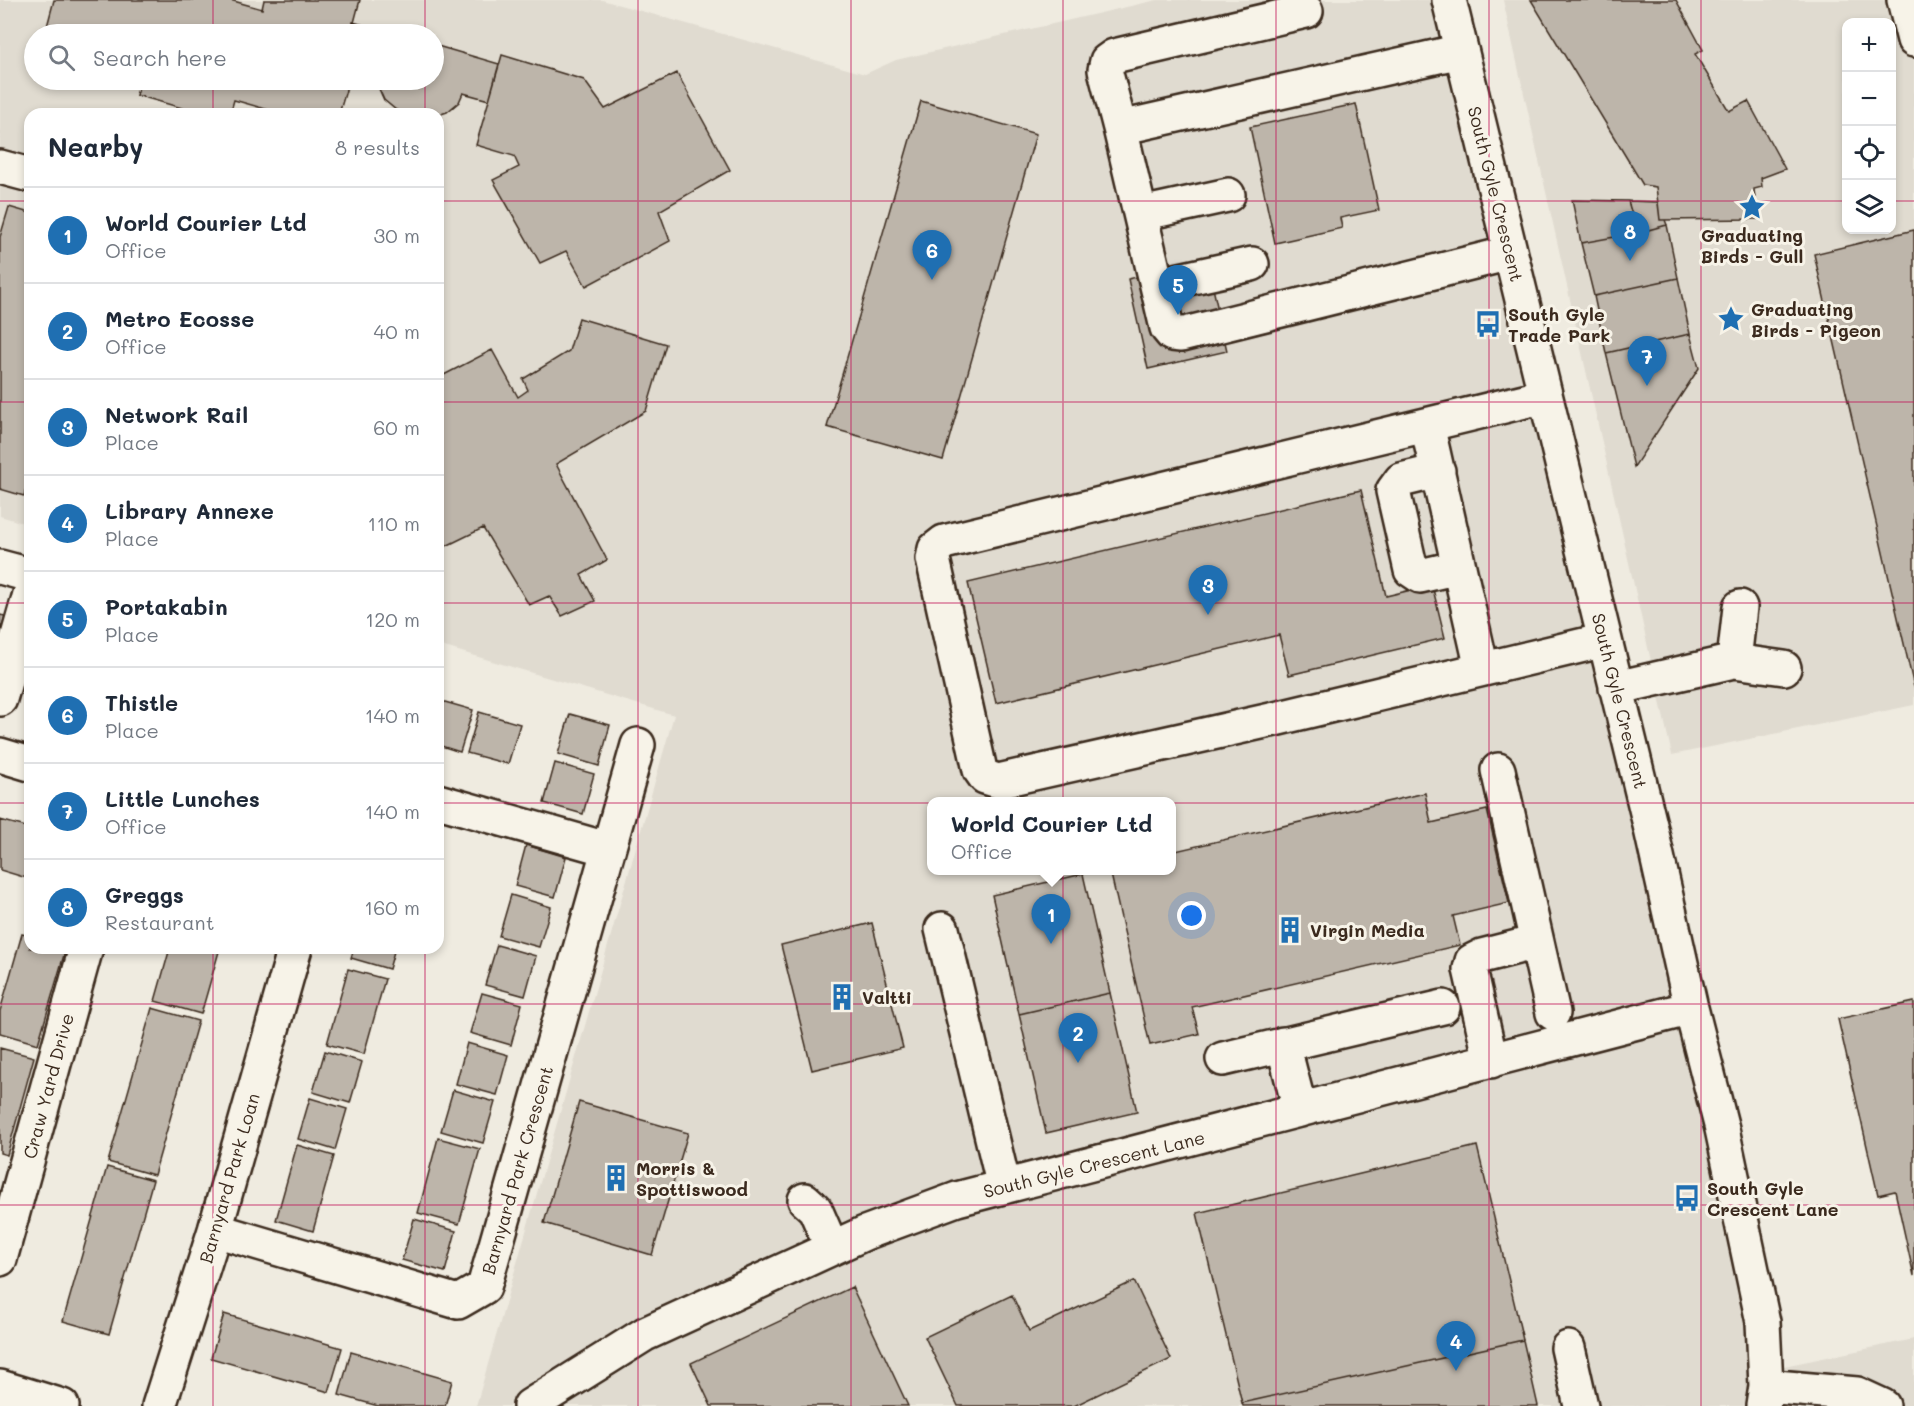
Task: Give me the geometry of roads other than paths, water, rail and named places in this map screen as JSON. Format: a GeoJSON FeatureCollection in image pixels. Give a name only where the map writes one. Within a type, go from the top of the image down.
{"type":"FeatureCollection","features":[{"type":"Feature","properties":{"kind":"street","name":"South Gyle Crescent"},"geometry":{"type":"LineString","coordinates":[[1449,0],[1722,1130],[1763,1322],[1765,1396]]}},
{"type":"Feature","properties":{"kind":"street"},"geometry":{"type":"LineString","coordinates":[[1904,0],[1914,39]]}},
{"type":"Feature","properties":{"kind":"street"},"geometry":{"type":"LineString","coordinates":[[1306,11],[1114,56],[1107,61],[1106,70],[1167,328],[1172,334],[1181,335],[1510,253]]}},
{"type":"Feature","properties":{"kind":"street"},"geometry":{"type":"LineString","coordinates":[[1120,128],[1461,51]]}},
{"type":"Feature","properties":{"kind":"street"},"geometry":{"type":"LineString","coordinates":[[0,166],[24,173]]}},
{"type":"Feature","properties":{"kind":"street"},"geometry":{"type":"LineString","coordinates":[[1141,214],[1228,195]]}},
{"type":"Feature","properties":{"kind":"street"},"geometry":{"type":"LineString","coordinates":[[1157,285],[1252,264]]}},
{"type":"Feature","properties":{"kind":"street"},"geometry":{"type":"LineString","coordinates":[[1545,396],[944,542],[935,549],[933,559],[980,770],[985,777],[998,781],[1275,719],[1605,640]]}},
{"type":"Feature","properties":{"kind":"street"},"geometry":{"type":"LineString","coordinates":[[1427,425],[1482,669]]}},
{"type":"Feature","properties":{"kind":"street"},"geometry":{"type":"LineString","coordinates":[[1437,471],[1401,480],[1394,492],[1411,570],[1420,576],[1459,567]]}},
{"type":"Feature","properties":{"kind":"street"},"geometry":{"type":"LineString","coordinates":[[0,567],[24,573]]}},
{"type":"Feature","properties":{"kind":"street"},"geometry":{"type":"LineString","coordinates":[[1734,661],[1740,607]]}},
{"type":"Feature","properties":{"kind":"street"},"geometry":{"type":"LineString","coordinates":[[0,699],[24,615]]}},
{"type":"Feature","properties":{"kind":"street"},"geometry":{"type":"LineString","coordinates":[[1616,688],[1734,661],[1784,668]]}},
{"type":"Feature","properties":{"kind":"street","name":"Barnyard Park Crescent"},"geometry":{"type":"LineString","coordinates":[[215,1230],[458,1302],[484,1287],[638,745]]}},
{"type":"Feature","properties":{"kind":"street"},"geometry":{"type":"LineString","coordinates":[[0,756],[24,762]]}},
{"type":"Feature","properties":{"kind":"street"},"geometry":{"type":"LineString","coordinates":[[1498,770],[1553,1013]]}},
{"type":"Feature","properties":{"kind":"street"},"geometry":{"type":"LineString","coordinates":[[444,803],[607,849]]}},
{"type":"Feature","properties":{"kind":"street"},"geometry":{"type":"LineString","coordinates":[[942,929],[1004,1187]]}},
{"type":"Feature","properties":{"kind":"street"},"geometry":{"type":"LineString","coordinates":[[1491,1060],[1470,969],[1472,961],[1482,956],[1537,942]]}},
{"type":"Feature","properties":{"kind":"street","name":"Craw Yard Drive"},"geometry":{"type":"LineString","coordinates":[[0,1259],[84,954]]}},
{"type":"Feature","properties":{"kind":"street","name":"Barnyard Park Loan"},"geometry":{"type":"LineString","coordinates":[[159,1406],[215,1230],[293,954]]}},
{"type":"Feature","properties":{"kind":"street"},"geometry":{"type":"LineString","coordinates":[[1223,1059],[1443,1007]]}},
{"type":"Feature","properties":{"kind":"street","name":"South Gyle Crescent Lane"},"geometry":{"type":"LineString","coordinates":[[530,1406],[645,1334],[865,1233],[957,1198],[1691,1008]]}},
{"type":"Feature","properties":{"kind":"street"},"geometry":{"type":"LineString","coordinates":[[1283,1044],[1300,1110]]}},
{"type":"Feature","properties":{"kind":"street"},"geometry":{"type":"LineString","coordinates":[[805,1200],[815,1209],[832,1248]]}},
{"type":"Feature","properties":{"kind":"street"},"geometry":{"type":"LineString","coordinates":[[1568,1348],[1581,1406]]}},
{"type":"Feature","properties":{"kind":"street"},"geometry":{"type":"LineString","coordinates":[[0,1387],[62,1406]]}},
{"type":"Feature","properties":{"kind":"street"},"geometry":{"type":"LineString","coordinates":[[1765,1396],[1857,1394],[1882,1406]]}},
{"type":"Feature","properties":{"kind":"place","name":"Graduating Birds - Gull"},"geometry":{"type":"Point","coordinates":[1752,207]}},
{"type":"Feature","properties":{"kind":"place","name":"Greggs"},"geometry":{"type":"Point","coordinates":[1630,261]}},
{"type":"Feature","properties":{"kind":"place","name":"Thistle"},"geometry":{"type":"Point","coordinates":[932,280]}},
{"type":"Feature","properties":{"kind":"place","name":"Portakabin"},"geometry":{"type":"Point","coordinates":[1178,315]}},
{"type":"Feature","properties":{"kind":"place","name":"Graduating Birds - Pigeon"},"geometry":{"type":"Point","coordinates":[1731,319]}},
{"type":"Feature","properties":{"kind":"place","name":"South Gyle Trade Park"},"geometry":{"type":"Point","coordinates":[1488,324]}},
{"type":"Feature","properties":{"kind":"place","name":"Little Lunches"},"geometry":{"type":"Point","coordinates":[1647,386]}},
{"type":"Feature","properties":{"kind":"place","name":"Network Rail"},"geometry":{"type":"Point","coordinates":[1208,615]}},
{"type":"Feature","properties":{"kind":"place","name":"Virgin Media"},"geometry":{"type":"Point","coordinates":[1290,930]}},
{"type":"Feature","properties":{"kind":"place","name":"World Courier Ltd"},"geometry":{"type":"Point","coordinates":[1051,944]}},
{"type":"Feature","properties":{"kind":"place","name":"Valtti"},"geometry":{"type":"Point","coordinates":[842,997]}},
{"type":"Feature","properties":{"kind":"place","name":"Metro Ecosse"},"geometry":{"type":"Point","coordinates":[1078,1063]}},
{"type":"Feature","properties":{"kind":"place","name":"Morris & Spottiswood"},"geometry":{"type":"Point","coordinates":[616,1178]}},
{"type":"Feature","properties":{"kind":"place","name":"South Gyle Crescent Lane"},"geometry":{"type":"Point","coordinates":[1687,1198]}},
{"type":"Feature","properties":{"kind":"place","name":"Library Annexe"},"geometry":{"type":"Point","coordinates":[1456,1371]}}]}
